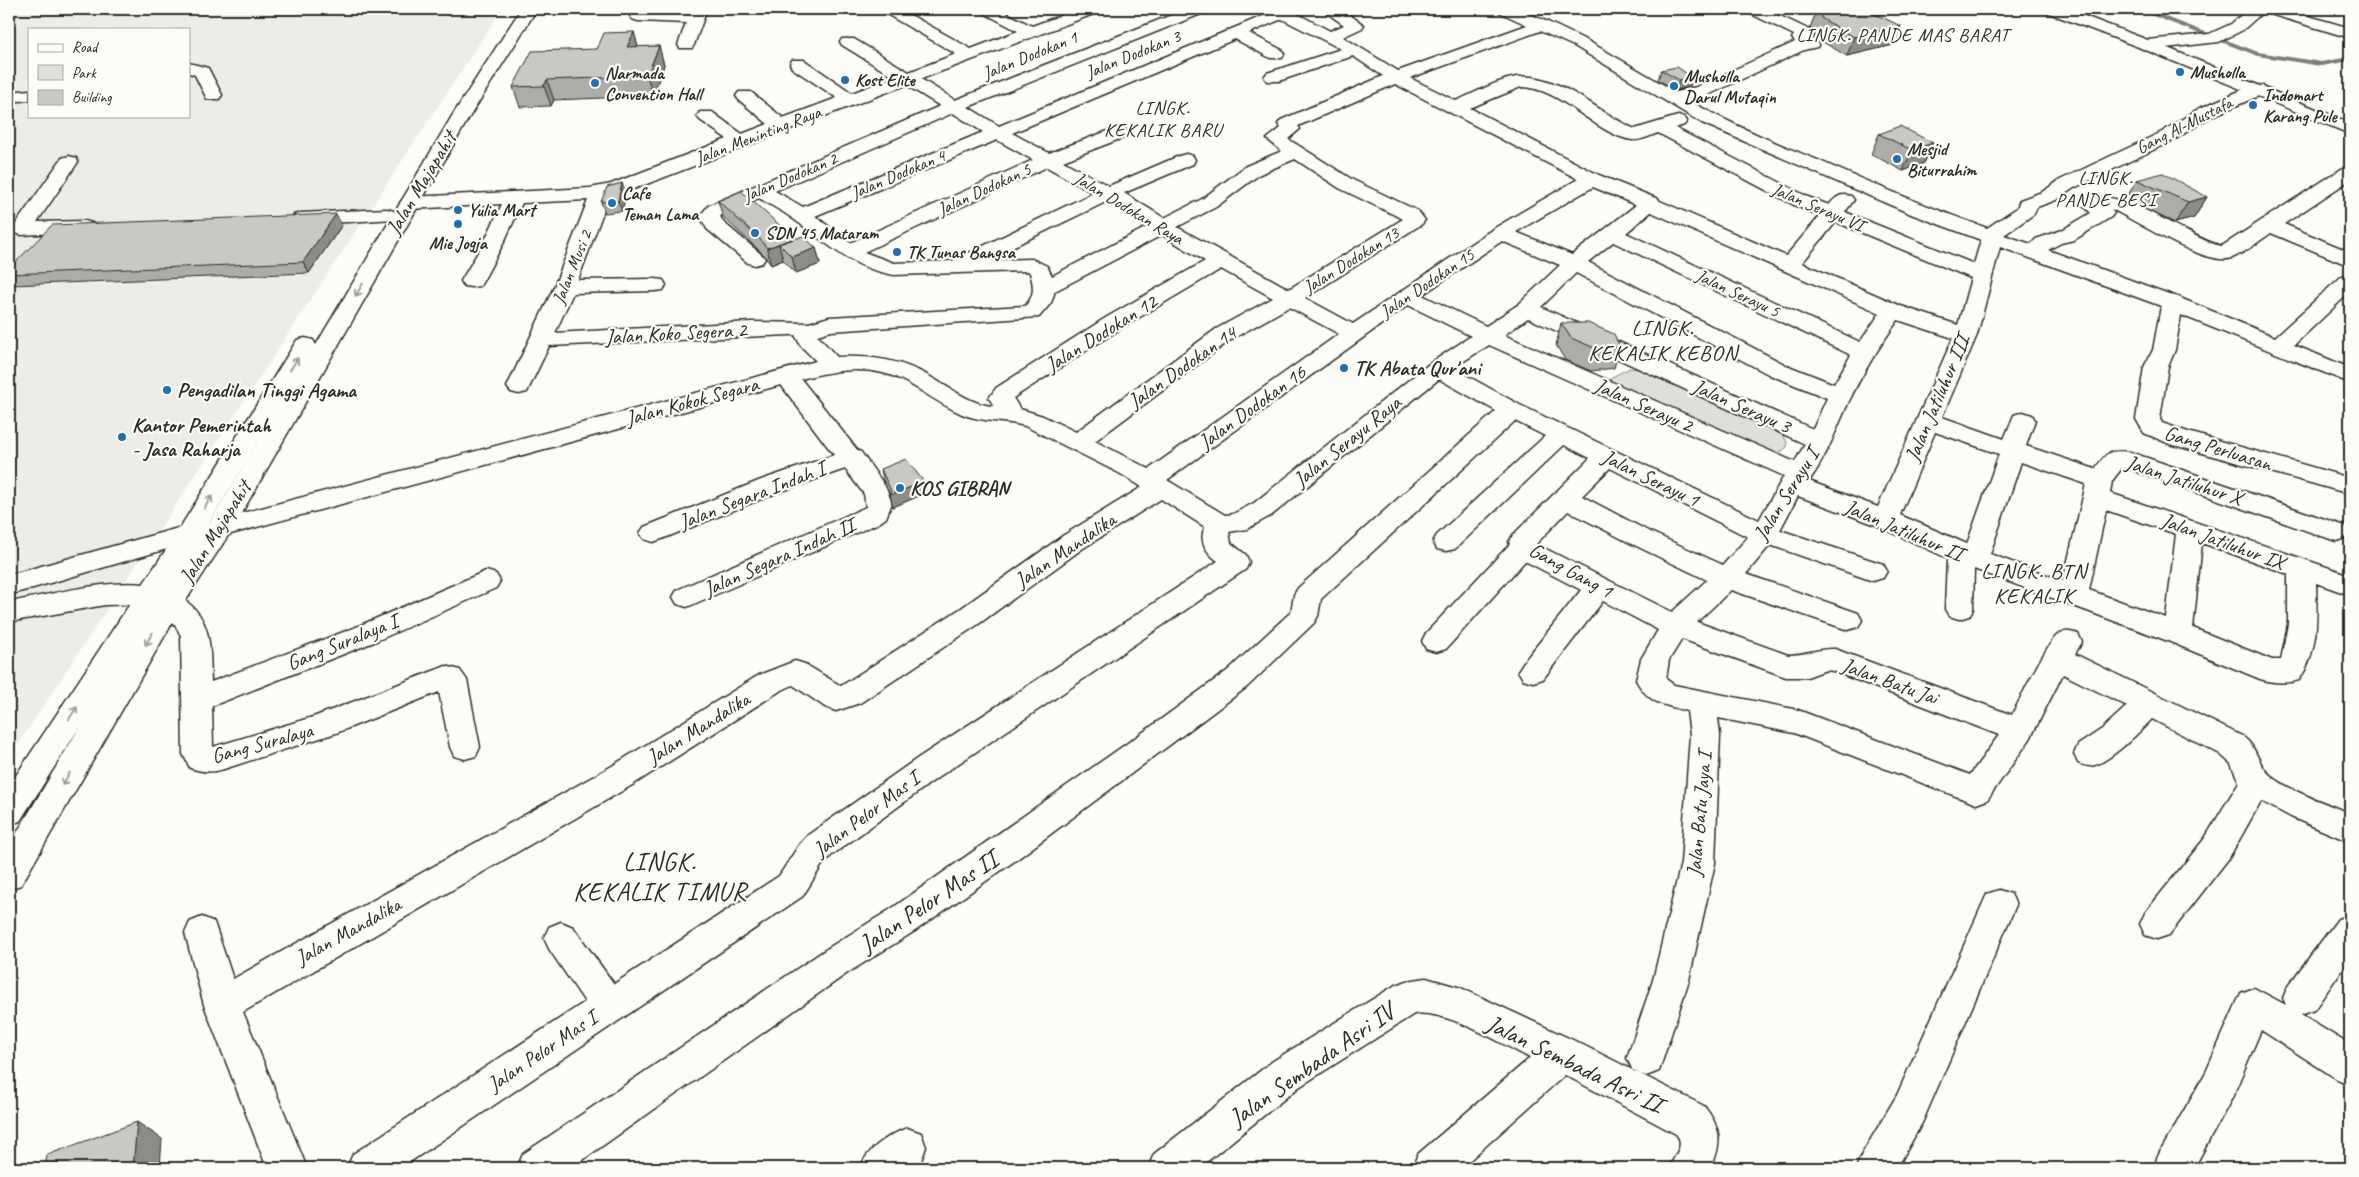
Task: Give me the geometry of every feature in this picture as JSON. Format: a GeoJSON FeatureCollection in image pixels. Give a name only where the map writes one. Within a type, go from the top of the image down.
{"type":"FeatureCollection","features":[{"type":"Feature","properties":{"kind":"street"},"geometry":{"type":"LineString","coordinates":[[889,9],[970,55]]}},
{"type":"Feature","properties":{"kind":"street"},"geometry":{"type":"LineString","coordinates":[[988,9],[1031,32]]}},
{"type":"Feature","properties":{"kind":"street","name":"Jalan Meninting Raya"},"geometry":{"type":"LineString","coordinates":[[410,203],[600,193],[633,184],[781,124],[851,100],[1093,9]]}},
{"type":"Feature","properties":{"kind":"street","name":"Jalan Dodokan 1"},"geometry":{"type":"LineString","coordinates":[[930,116],[1200,9]]}},
{"type":"Feature","properties":{"kind":"street"},"geometry":{"type":"LineString","coordinates":[[1330,37],[1356,25],[1335,13],[1344,9]]}},
{"type":"Feature","properties":{"kind":"street"},"geometry":{"type":"LineString","coordinates":[[1505,9],[1600,54],[1698,114],[1730,130],[1861,186],[1990,237],[2172,303],[2342,372]]}},
{"type":"Feature","properties":{"kind":"street"},"geometry":{"type":"LineString","coordinates":[[1674,98],[1702,91],[1800,46],[1811,44],[1800,38],[1807,34],[1753,9]]}},
{"type":"Feature","properties":{"kind":"street"},"geometry":{"type":"LineString","coordinates":[[1852,18],[1877,9]]}},
{"type":"Feature","properties":{"kind":"street"},"geometry":{"type":"LineString","coordinates":[[2052,9],[2147,45],[2350,129]]}},
{"type":"Feature","properties":{"kind":"street"},"geometry":{"type":"LineString","coordinates":[[2147,45],[2216,38],[2237,27],[2257,9]]}},
{"type":"Feature","properties":{"kind":"street"},"geometry":{"type":"LineString","coordinates":[[2268,9],[2350,33]]}},
{"type":"Feature","properties":{"kind":"street"},"geometry":{"type":"LineString","coordinates":[[1279,11],[1355,50],[1396,77],[1592,179],[1651,203],[1893,311],[1966,335]]}},
{"type":"Feature","properties":{"kind":"street","name":"Jalan Dodokan 3"},"geometry":{"type":"LineString","coordinates":[[996,132],[1236,33],[1279,11]]}},
{"type":"Feature","properties":{"kind":"street"},"geometry":{"type":"LineString","coordinates":[[638,16],[673,19],[698,13]]}},
{"type":"Feature","properties":{"kind":"street"},"geometry":{"type":"LineString","coordinates":[[686,45],[698,13]]}},
{"type":"Feature","properties":{"kind":"street","name":"Jalan Majapahit"},"geometry":{"type":"LineString","coordinates":[[9,875],[159,599],[185,540],[363,266],[410,203],[516,19]]}},
{"type":"Feature","properties":{"kind":"street","name":"Jalan Majapahit"},"geometry":{"type":"LineString","coordinates":[[9,812],[159,599],[220,528],[363,266],[387,215],[516,19]]}},
{"type":"Feature","properties":{"kind":"street"},"geometry":{"type":"LineString","coordinates":[[1297,152],[1276,139],[1291,130],[1288,124],[1396,77],[1542,25]]}},
{"type":"Feature","properties":{"kind":"street"},"geometry":{"type":"LineString","coordinates":[[1236,33],[1276,54]]}},
{"type":"Feature","properties":{"kind":"street","name":"Jalan Dodokan Raya"},"geometry":{"type":"LineString","coordinates":[[848,42],[996,132],[1136,208],[1162,228],[1353,333]]}},
{"type":"Feature","properties":{"kind":"street"},"geometry":{"type":"LineString","coordinates":[[1273,77],[1355,50]]}},
{"type":"Feature","properties":{"kind":"street"},"geometry":{"type":"LineString","coordinates":[[798,64],[851,100]]}},
{"type":"Feature","properties":{"kind":"street"},"geometry":{"type":"LineString","coordinates":[[190,68],[202,72],[213,95]]}},
{"type":"Feature","properties":{"kind":"street"},"geometry":{"type":"LineString","coordinates":[[1455,108],[1518,82],[1529,81],[1568,99],[1630,134],[1639,135],[1698,114]]}},
{"type":"Feature","properties":{"kind":"street","name":"Gang Al-Mustafa"},"geometry":{"type":"LineString","coordinates":[[1990,237],[2004,224],[2027,210],[2027,204],[2049,196],[2067,184],[2168,136],[2204,113],[2256,90]]}},
{"type":"Feature","properties":{"kind":"street"},"geometry":{"type":"LineString","coordinates":[[9,97],[28,95]]}},
{"type":"Feature","properties":{"kind":"street"},"geometry":{"type":"LineString","coordinates":[[745,96],[781,124]]}},
{"type":"Feature","properties":{"kind":"street"},"geometry":{"type":"LineString","coordinates":[[706,116],[741,141]]}},
{"type":"Feature","properties":{"kind":"street","name":"Jalan Dodokan 2"},"geometry":{"type":"LineString","coordinates":[[754,259],[714,225],[710,216],[715,210],[930,116]]}},
{"type":"Feature","properties":{"kind":"street","name":"Jalan Serayu VI"},"geometry":{"type":"LineString","coordinates":[[1660,128],[1769,186],[1982,275]]}},
{"type":"Feature","properties":{"kind":"street","name":"Jalan Dodokan 4"},"geometry":{"type":"LineString","coordinates":[[800,215],[996,132]]}},
{"type":"Feature","properties":{"kind":"street","name":"Jalan Dodokan 5"},"geometry":{"type":"LineString","coordinates":[[850,251],[1047,160],[1119,133]]}},
{"type":"Feature","properties":{"kind":"street"},"geometry":{"type":"LineString","coordinates":[[759,190],[800,215],[826,237],[865,262],[884,268],[1032,265],[1040,270],[1045,288],[1209,203],[1253,170],[1297,152]]}},
{"type":"Feature","properties":{"kind":"street","name":"Jalan Dodokan 13"},"geometry":{"type":"LineString","coordinates":[[1290,298],[1351,258],[1413,223],[1414,216],[1346,184],[1297,152]]}},
{"type":"Feature","properties":{"kind":"street"},"geometry":{"type":"LineString","coordinates":[[952,267],[1108,193],[1186,160]]}},
{"type":"Feature","properties":{"kind":"street"},"geometry":{"type":"LineString","coordinates":[[16,230],[69,162]]}},
{"type":"Feature","properties":{"kind":"street"},"geometry":{"type":"LineString","coordinates":[[2034,253],[2043,243],[2057,237],[2067,236],[2104,213],[2094,206],[2102,202],[2116,204],[2162,229],[2221,253],[2231,251],[2268,224],[2350,172]]}},
{"type":"Feature","properties":{"kind":"street","name":"Jalan Dodokan 15"},"geometry":{"type":"LineString","coordinates":[[1353,333],[1500,234],[1592,179]]}},
{"type":"Feature","properties":{"kind":"street"},"geometry":{"type":"LineString","coordinates":[[1789,266],[1832,213],[1861,186]]}},
{"type":"Feature","properties":{"kind":"street","name":"Jalan Musi 2"},"geometry":{"type":"LineString","coordinates":[[519,387],[565,287],[600,193]]}},
{"type":"Feature","properties":{"kind":"street"},"geometry":{"type":"LineString","coordinates":[[472,281],[516,197]]}},
{"type":"Feature","properties":{"kind":"street","name":"Jalan Serayu Raya"},"geometry":{"type":"LineString","coordinates":[[1220,524],[1238,523],[1263,509],[1437,369],[1528,309],[1574,263],[1651,203]]}},
{"type":"Feature","properties":{"kind":"street"},"geometry":{"type":"LineString","coordinates":[[278,219],[387,215]]}},
{"type":"Feature","properties":{"kind":"street"},"geometry":{"type":"LineString","coordinates":[[2268,224],[2350,260]]}},
{"type":"Feature","properties":{"kind":"street"},"geometry":{"type":"LineString","coordinates":[[16,230],[101,226]]}},
{"type":"Feature","properties":{"kind":"street"},"geometry":{"type":"LineString","coordinates":[[1500,234],[1574,263],[1778,370],[1840,395]]}},
{"type":"Feature","properties":{"kind":"street","name":"Jalan Serayu 5"},"geometry":{"type":"LineString","coordinates":[[1612,234],[1864,352]]}},
{"type":"Feature","properties":{"kind":"street","name":"Jalan Jatiluhur III"},"geometry":{"type":"LineString","coordinates":[[1885,519],[1966,335],[1990,237]]}},
{"type":"Feature","properties":{"kind":"street","name":"Jalan Dodokan 12"},"geometry":{"type":"LineString","coordinates":[[1010,414],[1001,398],[1004,393],[1115,322],[1220,261]]}},
{"type":"Feature","properties":{"kind":"street"},"geometry":{"type":"LineString","coordinates":[[2279,346],[2350,282]]}},
{"type":"Feature","properties":{"kind":"street"},"geometry":{"type":"LineString","coordinates":[[565,287],[655,285]]}},
{"type":"Feature","properties":{"kind":"street","name":"Jalan Koko Segera 2"},"geometry":{"type":"LineString","coordinates":[[541,340],[752,329],[814,328],[900,319],[1016,314],[1036,309],[1045,288]]}},
{"type":"Feature","properties":{"kind":"street","name":"Jalan Serayu 2"},"geometry":{"type":"LineString","coordinates":[[1407,296],[1486,335],[1796,479]]}},
{"type":"Feature","properties":{"kind":"street","name":"Jalan Dodokan 14"},"geometry":{"type":"LineString","coordinates":[[1078,442],[1224,334],[1290,298]]}},
{"type":"Feature","properties":{"kind":"street","name":"Gang Perluasan"},"geometry":{"type":"LineString","coordinates":[[2172,303],[2164,350],[2156,366],[2149,409],[2148,419],[2153,428],[2179,438],[2350,486]]}},
{"type":"Feature","properties":{"kind":"street","name":"Jalan Serayu 3"},"geometry":{"type":"LineString","coordinates":[[1528,309],[1819,441]]}},
{"type":"Feature","properties":{"kind":"street","name":"Jalan Serayu I"},"geometry":{"type":"LineString","coordinates":[[1701,703],[1666,694],[1656,688],[1651,680],[1655,659],[1675,626],[1727,578],[1765,534],[1819,441],[1840,395],[1864,352],[1893,311]]}},
{"type":"Feature","properties":{"kind":"street"},"geometry":{"type":"LineString","coordinates":[[814,328],[806,335],[809,341],[831,364]]}},
{"type":"Feature","properties":{"kind":"street","name":"Jalan Dodokan 16"},"geometry":{"type":"LineString","coordinates":[[1156,484],[1353,333]]}},
{"type":"Feature","properties":{"kind":"street","name":"Jalan Kokok Segara"},"geometry":{"type":"LineString","coordinates":[[220,528],[831,364],[871,363],[890,367],[910,375],[969,408],[985,414],[1010,414],[1034,421],[1100,452],[1156,484]]}},
{"type":"Feature","properties":{"kind":"street","name":"Jalan Serayu 1"},"geometry":{"type":"LineString","coordinates":[[1437,369],[1512,410],[1765,534],[1872,571]]}},
{"type":"Feature","properties":{"kind":"street"},"geometry":{"type":"LineString","coordinates":[[786,376],[813,412],[852,458]]}},
{"type":"Feature","properties":{"kind":"street","name":"Jalan Pelor Mas II"},"geometry":{"type":"LineString","coordinates":[[537,1168],[700,1058],[837,961],[903,920],[1004,850],[1237,679],[1304,616],[1308,595],[1512,410]]}},
{"type":"Feature","properties":{"kind":"street","name":"Jalan Jatiluhur X"},"geometry":{"type":"LineString","coordinates":[[1928,420],[2011,450],[2098,488],[2114,459],[2130,460],[2336,532]]}},
{"type":"Feature","properties":{"kind":"street"},"geometry":{"type":"LineString","coordinates":[[1959,609],[1968,556],[2023,420]]}},
{"type":"Feature","properties":{"kind":"street"},"geometry":{"type":"LineString","coordinates":[[1446,542],[1562,434]]}},
{"type":"Feature","properties":{"kind":"street","name":"Gang Gang 1"},"geometry":{"type":"LineString","coordinates":[[1607,456],[1522,542],[1524,547],[1675,626]]}},
{"type":"Feature","properties":{"kind":"street","name":"Jalan Segara Indah II"},"geometry":{"type":"LineString","coordinates":[[687,597],[870,517],[878,511],[881,502],[852,458]]}},
{"type":"Feature","properties":{"kind":"street","name":"Jalan Segara Indah I"},"geometry":{"type":"LineString","coordinates":[[653,533],[770,486],[852,458]]}},
{"type":"Feature","properties":{"kind":"street","name":"Jalan Jatiluhur II"},"geometry":{"type":"LineString","coordinates":[[1796,479],[1968,556],[2178,634],[2270,671],[2289,672],[2294,668],[2300,647],[2302,570]]}},
{"type":"Feature","properties":{"kind":"street"},"geometry":{"type":"LineString","coordinates":[[1156,484],[1220,524]]}},
{"type":"Feature","properties":{"kind":"street","name":"Jalan Mandalika"},"geometry":{"type":"LineString","coordinates":[[222,1005],[294,961],[482,856],[671,746],[738,701],[771,682],[795,672],[836,699],[850,695],[970,616],[1156,484]]}},
{"type":"Feature","properties":{"kind":"street"},"geometry":{"type":"LineString","coordinates":[[2074,595],[2098,488]]}},
{"type":"Feature","properties":{"kind":"street","name":"Jalan Jatiluhur IX"},"geometry":{"type":"LineString","coordinates":[[2098,488],[2190,529],[2302,570],[2350,585]]}},
{"type":"Feature","properties":{"kind":"street"},"geometry":{"type":"LineString","coordinates":[[1564,498],[1637,536],[1727,578],[1848,620]]}},
{"type":"Feature","properties":{"kind":"street","name":"Jalan Pelor Mas I"},"geometry":{"type":"LineString","coordinates":[[367,1168],[791,886],[797,880],[805,861],[814,850],[929,767],[1236,562],[1218,547],[1216,532],[1220,524]]}},
{"type":"Feature","properties":{"kind":"street"},"geometry":{"type":"LineString","coordinates":[[2178,634],[2190,529]]}},
{"type":"Feature","properties":{"kind":"street"},"geometry":{"type":"LineString","coordinates":[[9,585],[185,540]]}},
{"type":"Feature","properties":{"kind":"street"},"geometry":{"type":"LineString","coordinates":[[9,594],[185,540]]}},
{"type":"Feature","properties":{"kind":"street"},"geometry":{"type":"LineString","coordinates":[[1436,641],[1524,547]]}},
{"type":"Feature","properties":{"kind":"street","name":"Gang Suralaya I"},"geometry":{"type":"LineString","coordinates":[[197,699],[364,635],[486,581]]}},
{"type":"Feature","properties":{"kind":"street"},"geometry":{"type":"LineString","coordinates":[[1533,671],[1599,586]]}},
{"type":"Feature","properties":{"kind":"street"},"geometry":{"type":"LineString","coordinates":[[9,612],[105,595],[159,599]]}},
{"type":"Feature","properties":{"kind":"street","name":"Gang Suralaya"},"geometry":{"type":"LineString","coordinates":[[159,599],[187,617],[195,636],[198,754],[202,759],[212,760],[326,725],[433,682],[450,678],[466,747]]}},
{"type":"Feature","properties":{"kind":"street","name":"Jalan Batu Jai"},"geometry":{"type":"LineString","coordinates":[[1675,626],[1786,666],[1807,666],[1823,659],[1835,660],[2019,730]]}},
{"type":"Feature","properties":{"kind":"street"},"geometry":{"type":"LineString","coordinates":[[1701,703],[1798,722],[1972,791],[1978,790],[2019,730],[2062,650],[2149,704],[2232,745],[2241,753],[2250,774],[2256,782],[2281,797],[2350,828]]}},
{"type":"Feature","properties":{"kind":"street","name":"Jalan Batu Jaya I"},"geometry":{"type":"LineString","coordinates":[[1646,1058],[1671,980],[1698,863],[1705,735],[1701,703]]}},
{"type":"Feature","properties":{"kind":"street"},"geometry":{"type":"LineString","coordinates":[[2089,754],[2113,738],[2149,704]]}},
{"type":"Feature","properties":{"kind":"street"},"geometry":{"type":"LineString","coordinates":[[2157,924],[2217,848],[2256,782]]}},
{"type":"Feature","properties":{"kind":"street"},"geometry":{"type":"LineString","coordinates":[[1876,1168],[1910,1108],[1999,905]]}},
{"type":"Feature","properties":{"kind":"street"},"geometry":{"type":"LineString","coordinates":[[2301,998],[2350,930]]}},
{"type":"Feature","properties":{"kind":"street"},"geometry":{"type":"LineString","coordinates":[[202,933],[222,1005],[287,1168]]}},
{"type":"Feature","properties":{"kind":"street"},"geometry":{"type":"LineString","coordinates":[[561,938],[609,1006]]}},
{"type":"Feature","properties":{"kind":"street","name":"Jalan Sembada Asri II"},"geometry":{"type":"LineString","coordinates":[[1407,998],[1426,995],[1448,1000],[1562,1054],[1690,1120],[1701,1139],[1701,1152],[1690,1168]]}},
{"type":"Feature","properties":{"kind":"street","name":"Jalan Sembada Asri IV"},"geometry":{"type":"LineString","coordinates":[[1168,1168],[1286,1074],[1407,998]]}},
{"type":"Feature","properties":{"kind":"street"},"geometry":{"type":"LineString","coordinates":[[2174,1168],[2219,1085],[2254,1005],[2350,1066]]}},
{"type":"Feature","properties":{"kind":"street"},"geometry":{"type":"LineString","coordinates":[[1432,1168],[1562,1054]]}},
{"type":"Feature","properties":{"kind":"shaded area"},"geometry":{"type":"Polygon","coordinates":[[[9,9],[502,9],[9,758],[9,9]]]}},
{"type":"Feature","properties":{"kind":"green space"},"geometry":{"type":"Polygon","coordinates":[[[1630,368],[1638,369],[1775,430],[1783,435],[1787,442],[1787,447],[1769,460],[1759,462],[1747,461],[1605,394],[1603,386],[1614,376],[1630,368]]]}},
{"type":"Feature","properties":{"kind":"building"},"geometry":{"type":"Polygon","coordinates":[[[1817,9],[1864,9],[1901,26],[1854,37],[1821,18],[1822,14],[1817,9]]]}},
{"type":"Feature","properties":{"kind":"building"},"geometry":{"type":"Polygon","coordinates":[[[634,32],[627,47],[659,46],[647,76],[547,80],[544,86],[513,87],[532,51],[597,49],[604,33],[634,32]]]}},
{"type":"Feature","properties":{"kind":"building"},"geometry":{"type":"Polygon","coordinates":[[[1677,67],[1692,77],[1679,80],[1661,70],[1677,67]]]}},
{"type":"Feature","properties":{"kind":"building"},"geometry":{"type":"Polygon","coordinates":[[[1900,126],[1933,143],[1912,150],[1879,134],[1900,126]]]}},
{"type":"Feature","properties":{"kind":"building"},"geometry":{"type":"Polygon","coordinates":[[[2163,173],[2207,197],[2188,202],[2137,180],[2163,173]]]}},
{"type":"Feature","properties":{"kind":"building"},"geometry":{"type":"Polygon","coordinates":[[[622,183],[618,201],[601,202],[607,187],[622,183]]]}},
{"type":"Feature","properties":{"kind":"building"},"geometry":{"type":"Polygon","coordinates":[[[741,191],[794,238],[767,248],[759,238],[718,201],[741,191]]]}},
{"type":"Feature","properties":{"kind":"building"},"geometry":{"type":"Polygon","coordinates":[[[336,214],[303,262],[9,274],[9,269],[52,225],[336,214]]]}},
{"type":"Feature","properties":{"kind":"building"},"geometry":{"type":"Polygon","coordinates":[[[803,236],[816,248],[792,257],[779,244],[803,236]]]}},
{"type":"Feature","properties":{"kind":"building"},"geometry":{"type":"Polygon","coordinates":[[[1561,323],[1588,323],[1614,334],[1620,347],[1597,349],[1571,338],[1561,323]]]}},
{"type":"Feature","properties":{"kind":"building"},"geometry":{"type":"Polygon","coordinates":[[[906,459],[924,482],[890,495],[891,491],[881,469],[906,459]]]}},
{"type":"Feature","properties":{"kind":"building"},"geometry":{"type":"Polygon","coordinates":[[[137,1122],[133,1168],[45,1168],[47,1155],[137,1122]]]}},
{"type":"Feature","properties":{"kind":"waterway"},"geometry":{"type":"LineString","coordinates":[[2140,9],[2258,54],[2321,64],[2350,59]]}},
{"type":"Feature","properties":{"kind":"place","name":"Musholla"},"geometry":{"type":"Point","coordinates":[2180,72]}},
{"type":"Feature","properties":{"kind":"place","name":"Kost Elite"},"geometry":{"type":"Point","coordinates":[845,80]}},
{"type":"Feature","properties":{"kind":"place","name":"Narmada Convention Hall"},"geometry":{"type":"Point","coordinates":[595,83]}},
{"type":"Feature","properties":{"kind":"place","name":"Musholla Darul Mutaqin"},"geometry":{"type":"Point","coordinates":[1674,86]}},
{"type":"Feature","properties":{"kind":"place","name":"Indomart Karang Pule"},"geometry":{"type":"Point","coordinates":[2253,105]}},
{"type":"Feature","properties":{"kind":"place","name":"Mesjid Biturrahim"},"geometry":{"type":"Point","coordinates":[1897,159]}},
{"type":"Feature","properties":{"kind":"place","name":"Cafe Teman Lama"},"geometry":{"type":"Point","coordinates":[612,203]}},
{"type":"Feature","properties":{"kind":"place","name":"Yulia Mart"},"geometry":{"type":"Point","coordinates":[458,210]}},
{"type":"Feature","properties":{"kind":"place","name":"Mie Jogja"},"geometry":{"type":"Point","coordinates":[458,224]}},
{"type":"Feature","properties":{"kind":"place","name":"SDN 45 Mataram"},"geometry":{"type":"Point","coordinates":[755,233]}},
{"type":"Feature","properties":{"kind":"place","name":"TK Tunas Bangsa"},"geometry":{"type":"Point","coordinates":[897,252]}},
{"type":"Feature","properties":{"kind":"place","name":"TK Abata Qur'ani"},"geometry":{"type":"Point","coordinates":[1344,368]}},
{"type":"Feature","properties":{"kind":"place","name":"Pengadilan Tinggi Agama"},"geometry":{"type":"Point","coordinates":[167,390]}},
{"type":"Feature","properties":{"kind":"place","name":"Kantor Pemerintah - Jasa Raharja"},"geometry":{"type":"Point","coordinates":[122,437]}},
{"type":"Feature","properties":{"kind":"place","name":"KOS GIBRAN"},"geometry":{"type":"Point","coordinates":[900,488]}},
{"type":"Feature","properties":{"kind":"district","name":"LINGK. PANDE MAS BARAT"},"geometry":{"type":"Point","coordinates":[1903,34]}},
{"type":"Feature","properties":{"kind":"district","name":"LINGK. KEKALIK BARU"},"geometry":{"type":"Point","coordinates":[1163,118]}},
{"type":"Feature","properties":{"kind":"district","name":"LINGK. PANDE BESI"},"geometry":{"type":"Point","coordinates":[2106,188]}},
{"type":"Feature","properties":{"kind":"district","name":"LINGK. KEKALIK KEBON"},"geometry":{"type":"Point","coordinates":[1663,340]}},
{"type":"Feature","properties":{"kind":"district","name":"LINGK. BTN KEKALIK"},"geometry":{"type":"Point","coordinates":[2034,582]}},
{"type":"Feature","properties":{"kind":"district","name":"LINGK. KEKALIK TIMUR"},"geometry":{"type":"Point","coordinates":[660,876]}}]}
